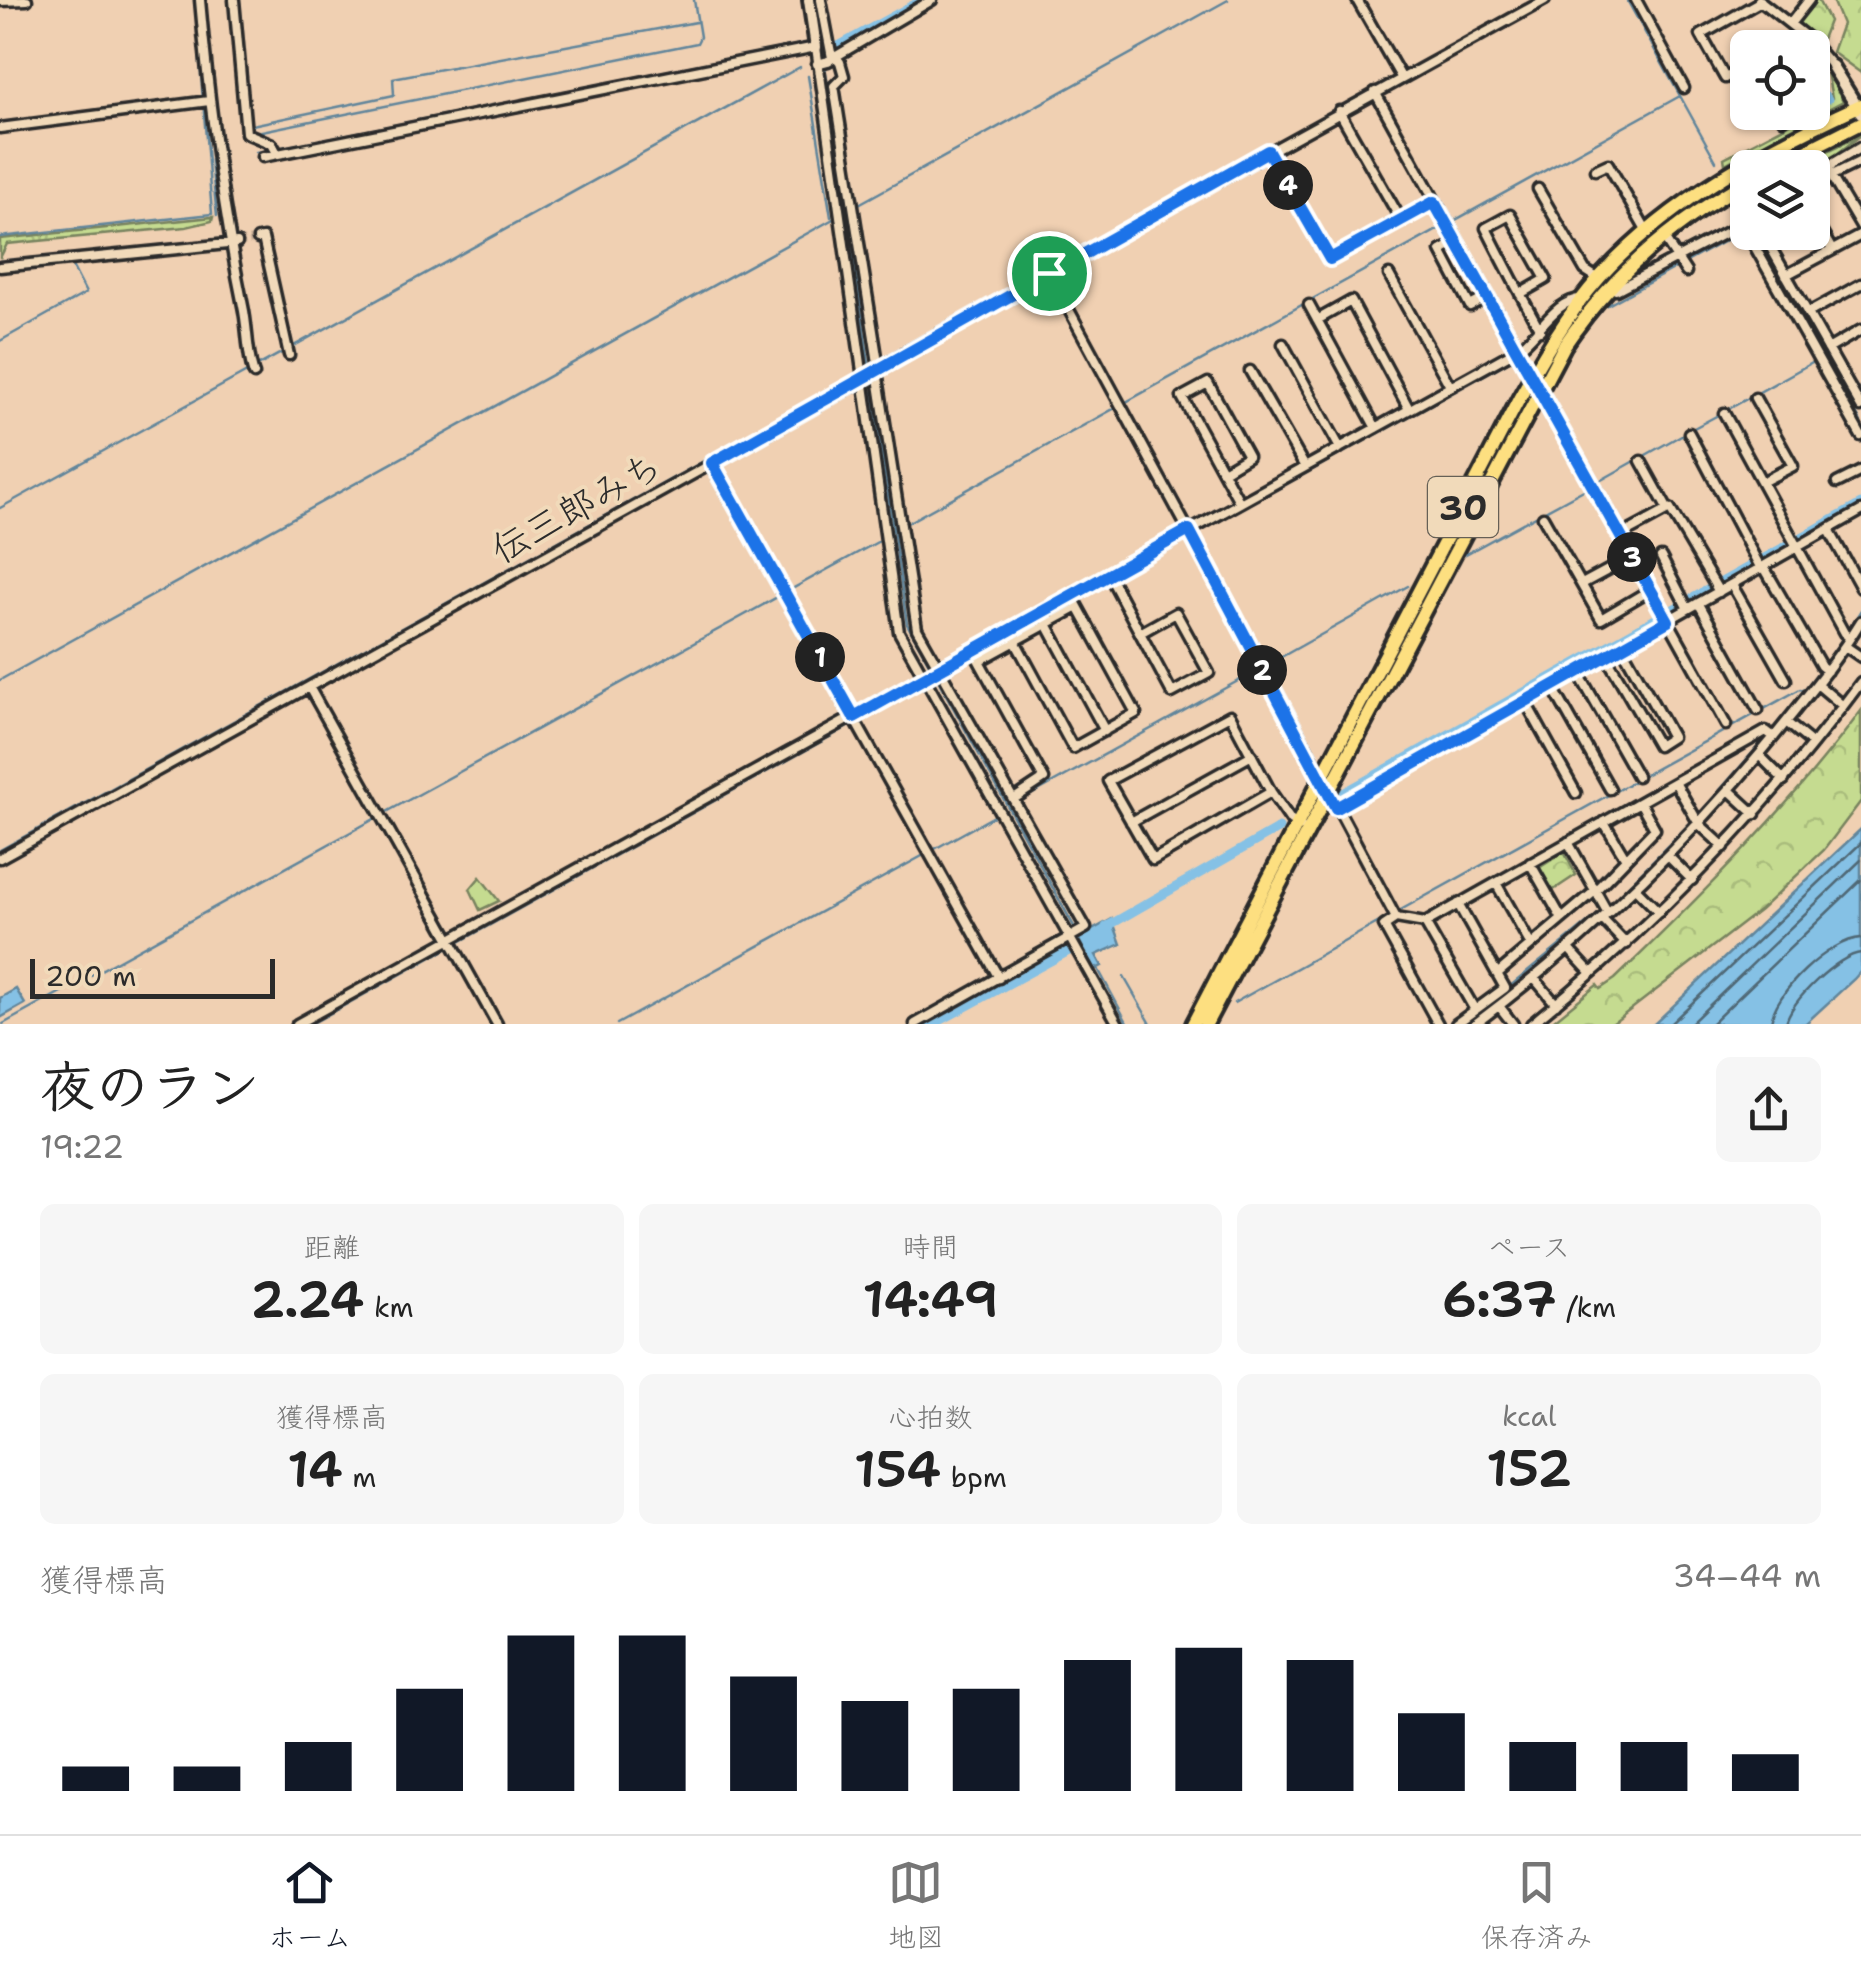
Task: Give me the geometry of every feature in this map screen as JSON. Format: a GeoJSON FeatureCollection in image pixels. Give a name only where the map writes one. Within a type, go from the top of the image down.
{"type":"FeatureCollection","features":[{"type":"Feature","properties":{"kind":"highway","name":"30"},"geometry":{"type":"LineString","coordinates":[[1654,237],[1667,214],[1728,174],[1859,108]]}},
{"type":"Feature","properties":{"kind":"highway"},"geometry":{"type":"LineString","coordinates":[[1808,150],[1861,123]]}},
{"type":"Feature","properties":{"kind":"highway","name":"30"},"geometry":{"type":"LineString","coordinates":[[1206,1024],[1303,828],[1322,777],[1532,376],[1597,287],[1654,237],[1730,192]]}},
{"type":"Feature","properties":{"kind":"highway","name":"30"},"geometry":{"type":"LineString","coordinates":[[1193,1024],[1303,828],[1329,792],[1597,287]]}},
{"type":"Feature","properties":{"kind":"street"},"geometry":{"type":"LineString","coordinates":[[0,2],[27,0]]}},
{"type":"Feature","properties":{"kind":"street"},"geometry":{"type":"LineString","coordinates":[[200,0],[205,102],[234,243],[254,374]]}},
{"type":"Feature","properties":{"kind":"street"},"geometry":{"type":"LineString","coordinates":[[234,0],[246,134],[276,150]]}},
{"type":"Feature","properties":{"kind":"street"},"geometry":{"type":"LineString","coordinates":[[809,0],[816,47],[840,62],[844,76],[834,86],[847,220],[863,380],[898,627],[936,673],[1014,800],[1084,929],[915,1024]]}},
{"type":"Feature","properties":{"kind":"street"},"geometry":{"type":"LineString","coordinates":[[822,0],[847,220],[877,365],[914,618],[936,673],[1118,1024]]}},
{"type":"Feature","properties":{"kind":"street"},"geometry":{"type":"LineString","coordinates":[[828,58],[932,0]]}},
{"type":"Feature","properties":{"kind":"street"},"geometry":{"type":"LineString","coordinates":[[1358,0],[1401,78]]}},
{"type":"Feature","properties":{"kind":"street","name":"伝三郎みち"},"geometry":{"type":"LineString","coordinates":[[0,858],[863,380],[877,365],[1544,0]]}},
{"type":"Feature","properties":{"kind":"street"},"geometry":{"type":"LineString","coordinates":[[1636,0],[1684,88]]}},
{"type":"Feature","properties":{"kind":"street"},"geometry":{"type":"LineString","coordinates":[[1790,24],[1809,0]]}},
{"type":"Feature","properties":{"kind":"street"},"geometry":{"type":"LineString","coordinates":[[1730,75],[1724,78],[1701,35],[1760,1],[1809,39],[1859,108]]}},
{"type":"Feature","properties":{"kind":"street"},"geometry":{"type":"LineString","coordinates":[[262,157],[276,150],[816,47]]}},
{"type":"Feature","properties":{"kind":"street"},"geometry":{"type":"LineString","coordinates":[[1375,92],[1726,725]]}},
{"type":"Feature","properties":{"kind":"street"},"geometry":{"type":"LineString","coordinates":[[0,128],[205,102]]}},
{"type":"Feature","properties":{"kind":"street"},"geometry":{"type":"LineString","coordinates":[[1339,111],[1401,220]]}},
{"type":"Feature","properties":{"kind":"street"},"geometry":{"type":"LineString","coordinates":[[1830,168],[1861,147]]}},
{"type":"Feature","properties":{"kind":"street"},"geometry":{"type":"LineString","coordinates":[[1268,151],[1330,259],[1434,202]]}},
{"type":"Feature","properties":{"kind":"street"},"geometry":{"type":"LineString","coordinates":[[1786,275],[1861,231],[1831,176],[1861,161]]}},
{"type":"Feature","properties":{"kind":"street"},"geometry":{"type":"LineString","coordinates":[[1594,170],[1608,164],[1654,237],[1682,265]]}},
{"type":"Feature","properties":{"kind":"street"},"geometry":{"type":"LineString","coordinates":[[1538,189],[1597,287]]}},
{"type":"Feature","properties":{"kind":"street"},"geometry":{"type":"LineString","coordinates":[[1520,294],[1546,280],[1510,215],[1486,228],[1520,294],[1540,330]]}},
{"type":"Feature","properties":{"kind":"street"},"geometry":{"type":"LineString","coordinates":[[297,1024],[451,943],[936,673],[976,656],[1240,503],[1517,350],[1564,303],[1597,287],[1616,290],[1682,265],[1730,235]]}},
{"type":"Feature","properties":{"kind":"street"},"geometry":{"type":"LineString","coordinates":[[258,239],[263,238],[289,355]]}},
{"type":"Feature","properties":{"kind":"street"},"geometry":{"type":"LineString","coordinates":[[1456,242],[1440,252],[1470,306],[1487,296]]}},
{"type":"Feature","properties":{"kind":"street"},"geometry":{"type":"LineString","coordinates":[[0,267],[234,243]]}},
{"type":"Feature","properties":{"kind":"street"},"geometry":{"type":"LineString","coordinates":[[1830,246],[1832,250]]}},
{"type":"Feature","properties":{"kind":"street"},"geometry":{"type":"LineString","coordinates":[[1759,250],[1861,436]]}},
{"type":"Feature","properties":{"kind":"street"},"geometry":{"type":"LineString","coordinates":[[1772,250],[1861,407]]}},
{"type":"Feature","properties":{"kind":"street"},"geometry":{"type":"LineString","coordinates":[[1049,273],[1394,915],[1425,922],[1640,802],[1758,747],[1771,734]]}},
{"type":"Feature","properties":{"kind":"street"},"geometry":{"type":"LineString","coordinates":[[1389,275],[1450,386]]}},
{"type":"Feature","properties":{"kind":"street"},"geometry":{"type":"LineString","coordinates":[[1808,313],[1861,284]]}},
{"type":"Feature","properties":{"kind":"street"},"geometry":{"type":"LineString","coordinates":[[1317,320],[1351,301],[1409,409]]}},
{"type":"Feature","properties":{"kind":"street"},"geometry":{"type":"LineString","coordinates":[[1309,304],[1376,428]]}},
{"type":"Feature","properties":{"kind":"street"},"geometry":{"type":"LineString","coordinates":[[1828,349],[1861,330]]}},
{"type":"Feature","properties":{"kind":"street"},"geometry":{"type":"LineString","coordinates":[[1283,344],[1340,448]]}},
{"type":"Feature","properties":{"kind":"street"},"geometry":{"type":"LineString","coordinates":[[1250,371],[1304,467]]}},
{"type":"Feature","properties":{"kind":"street"},"geometry":{"type":"LineString","coordinates":[[1849,386],[1861,379]]}},
{"type":"Feature","properties":{"kind":"street"},"geometry":{"type":"LineString","coordinates":[[1223,471],[1248,456],[1208,383],[1182,397],[1240,503]]}},
{"type":"Feature","properties":{"kind":"street"},"geometry":{"type":"LineString","coordinates":[[1754,398],[1792,466],[1762,482]]}},
{"type":"Feature","properties":{"kind":"street"},"geometry":{"type":"LineString","coordinates":[[1724,413],[1861,657]]}},
{"type":"Feature","properties":{"kind":"street"},"geometry":{"type":"LineString","coordinates":[[1689,434],[1760,565],[1824,669]]}},
{"type":"Feature","properties":{"kind":"street"},"geometry":{"type":"LineString","coordinates":[[1641,461],[1668,510]]}},
{"type":"Feature","properties":{"kind":"street"},"geometry":{"type":"LineString","coordinates":[[712,463],[999,978]]}},
{"type":"Feature","properties":{"kind":"street"},"geometry":{"type":"LineString","coordinates":[[1838,483],[1861,471]]}},
{"type":"Feature","properties":{"kind":"street"},"geometry":{"type":"LineString","coordinates":[[1620,536],[1670,508],[1717,588]]}},
{"type":"Feature","properties":{"kind":"street"},"geometry":{"type":"LineString","coordinates":[[1336,808],[1622,647],[1665,616],[1686,605],[1699,604],[1717,588],[1732,585],[1795,544],[1861,511]]}},
{"type":"Feature","properties":{"kind":"street"},"geometry":{"type":"LineString","coordinates":[[1544,517],[1601,619],[1650,590]]}},
{"type":"Feature","properties":{"kind":"street"},"geometry":{"type":"LineString","coordinates":[[1828,530],[1861,588]]}},
{"type":"Feature","properties":{"kind":"street"},"geometry":{"type":"LineString","coordinates":[[1582,584],[1632,556]]}},
{"type":"Feature","properties":{"kind":"street"},"geometry":{"type":"LineString","coordinates":[[1661,557],[1686,605]]}},
{"type":"Feature","properties":{"kind":"street"},"geometry":{"type":"LineString","coordinates":[[1111,579],[1172,693],[1209,673],[1176,612],[1140,632]]}},
{"type":"Feature","properties":{"kind":"street"},"geometry":{"type":"LineString","coordinates":[[1732,585],[1786,680]]}},
{"type":"Feature","properties":{"kind":"street"},"geometry":{"type":"LineString","coordinates":[[1012,636],[1073,748],[1105,731],[1136,713],[1075,601]]}},
{"type":"Feature","properties":{"kind":"street"},"geometry":{"type":"LineString","coordinates":[[1699,604],[1758,710]]}},
{"type":"Feature","properties":{"kind":"street"},"geometry":{"type":"LineString","coordinates":[[1044,618],[1105,731]]}},
{"type":"Feature","properties":{"kind":"street"},"geometry":{"type":"LineString","coordinates":[[1475,1024],[1569,949],[1668,856],[1696,820],[1729,790],[1758,747],[1786,722],[1861,621]]}},
{"type":"Feature","properties":{"kind":"street"},"geometry":{"type":"LineString","coordinates":[[1606,656],[1658,746],[1672,738],[1622,647]]}},
{"type":"Feature","properties":{"kind":"street"},"geometry":{"type":"LineString","coordinates":[[976,656],[1044,780],[1014,800]]}},
{"type":"Feature","properties":{"kind":"street"},"geometry":{"type":"LineString","coordinates":[[1578,672],[1637,776]]}},
{"type":"Feature","properties":{"kind":"street"},"geometry":{"type":"LineString","coordinates":[[1531,1024],[1626,944],[1724,847],[1784,780],[1861,682]]}},
{"type":"Feature","properties":{"kind":"street"},"geometry":{"type":"LineString","coordinates":[[1817,684],[1843,706]]}},
{"type":"Feature","properties":{"kind":"street"},"geometry":{"type":"LineString","coordinates":[[1552,686],[1610,789]]}},
{"type":"Feature","properties":{"kind":"street"},"geometry":{"type":"LineString","coordinates":[[309,687],[497,1024]]}},
{"type":"Feature","properties":{"kind":"street"},"geometry":{"type":"LineString","coordinates":[[1525,702],[1576,793]]}},
{"type":"Feature","properties":{"kind":"street"},"geometry":{"type":"LineString","coordinates":[[1272,792],[1153,860],[1108,781],[1230,715],[1272,792],[1303,828]]}},
{"type":"Feature","properties":{"kind":"street"},"geometry":{"type":"LineString","coordinates":[[1786,722],[1813,744]]}},
{"type":"Feature","properties":{"kind":"street"},"geometry":{"type":"LineString","coordinates":[[1758,747],[1784,780]]}},
{"type":"Feature","properties":{"kind":"street"},"geometry":{"type":"LineString","coordinates":[[1131,822],[1252,755]]}},
{"type":"Feature","properties":{"kind":"street"},"geometry":{"type":"LineString","coordinates":[[1676,784],[1696,820],[1724,847]]}},
{"type":"Feature","properties":{"kind":"street"},"geometry":{"type":"LineString","coordinates":[[1729,790],[1754,814]]}},
{"type":"Feature","properties":{"kind":"street"},"geometry":{"type":"LineString","coordinates":[[1497,974],[1595,891],[1655,829],[1640,802]]}},
{"type":"Feature","properties":{"kind":"street"},"geometry":{"type":"LineString","coordinates":[[1604,822],[1626,859]]}},
{"type":"Feature","properties":{"kind":"street"},"geometry":{"type":"LineString","coordinates":[[1568,842],[1626,944]]}},
{"type":"Feature","properties":{"kind":"street"},"geometry":{"type":"LineString","coordinates":[[1668,856],[1692,880]]}},
{"type":"Feature","properties":{"kind":"street"},"geometry":{"type":"LineString","coordinates":[[1530,864],[1562,919]]}},
{"type":"Feature","properties":{"kind":"street"},"geometry":{"type":"LineString","coordinates":[[1496,882],[1530,945]]}},
{"type":"Feature","properties":{"kind":"street"},"geometry":{"type":"LineString","coordinates":[[1635,888],[1659,912]]}},
{"type":"Feature","properties":{"kind":"street"},"geometry":{"type":"LineString","coordinates":[[1456,1024],[1504,988],[1458,904]]}},
{"type":"Feature","properties":{"kind":"street"},"geometry":{"type":"LineString","coordinates":[[1067,925],[1077,915]]}},
{"type":"Feature","properties":{"kind":"street"},"geometry":{"type":"LineString","coordinates":[[1394,915],[1384,926],[1438,1024]]}},
{"type":"Feature","properties":{"kind":"street"},"geometry":{"type":"LineString","coordinates":[[1425,922],[1475,1010]]}},
{"type":"Feature","properties":{"kind":"street"},"geometry":{"type":"LineString","coordinates":[[1569,949],[1592,973]]}},
{"type":"Feature","properties":{"kind":"street"},"geometry":{"type":"LineString","coordinates":[[1534,978],[1556,1004]]}},
{"type":"Feature","properties":{"kind":"street"},"geometry":{"type":"LineString","coordinates":[[1499,1006],[1514,1024]]}},
{"type":"Feature","properties":{"kind":"green space"},"geometry":{"type":"Polygon","coordinates":[[[1812,0],[1818,0],[1829,21],[1826,30],[1807,30],[1797,21],[1812,0]]]}},
{"type":"Feature","properties":{"kind":"green space"},"geometry":{"type":"Polygon","coordinates":[[[1832,0],[1861,0],[1861,73],[1832,52],[1842,24],[1832,0]]]}},
{"type":"Feature","properties":{"kind":"green space"},"geometry":{"type":"Polygon","coordinates":[[[1830,75],[1843,101],[1830,108],[1830,75]]]}},
{"type":"Feature","properties":{"kind":"green space"},"geometry":{"type":"Polygon","coordinates":[[[1778,130],[1789,130],[1751,150],[1739,150],[1778,130]]]}},
{"type":"Feature","properties":{"kind":"green space"},"geometry":{"type":"Polygon","coordinates":[[[1861,135],[1830,160],[1830,150],[1861,135]]]}},
{"type":"Feature","properties":{"kind":"green space"},"geometry":{"type":"Polygon","coordinates":[[[213,217],[212,221],[186,227],[7,244],[0,258],[0,239],[213,217]]]}},
{"type":"Feature","properties":{"kind":"green space"},"geometry":{"type":"Polygon","coordinates":[[[1861,711],[1861,801],[1824,850],[1760,910],[1612,1024],[1549,1024],[1597,985],[1600,989],[1615,979],[1680,915],[1744,850],[1861,711]]]}},
{"type":"Feature","properties":{"kind":"green space"},"geometry":{"type":"Polygon","coordinates":[[[1564,852],[1576,875],[1552,891],[1539,868],[1564,852]]]}},
{"type":"Feature","properties":{"kind":"green space"},"geometry":{"type":"Polygon","coordinates":[[[480,877],[499,901],[480,910],[470,889],[480,877]]]}},
{"type":"Feature","properties":{"kind":"water"},"geometry":{"type":"Polygon","coordinates":[[[1861,829],[1861,971],[1854,979],[1805,1024],[1654,1024],[1861,829]]]}},
{"type":"Feature","properties":{"kind":"water"},"geometry":{"type":"Polygon","coordinates":[[[1112,919],[1121,944],[1096,955],[1102,966],[1094,970],[1078,938],[1112,919]]]}},
{"type":"Feature","properties":{"kind":"water"},"geometry":{"type":"Polygon","coordinates":[[[16,989],[25,1004],[0,1018],[0,998],[16,989]]]}},
{"type":"Feature","properties":{"kind":"waterway"},"geometry":{"type":"LineString","coordinates":[[0,237],[212,214],[195,0]]}},
{"type":"Feature","properties":{"kind":"waterway"},"geometry":{"type":"LineString","coordinates":[[252,133],[697,43],[700,37],[694,0]]}},
{"type":"Feature","properties":{"kind":"waterway"},"geometry":{"type":"LineString","coordinates":[[816,0],[824,58]]}},
{"type":"Feature","properties":{"kind":"waterway"},"geometry":{"type":"LineString","coordinates":[[824,54],[922,0]]}},
{"type":"Feature","properties":{"kind":"waterway"},"geometry":{"type":"LineString","coordinates":[[857,205],[1228,0]]}},
{"type":"Feature","properties":{"kind":"waterway"},"geometry":{"type":"LineString","coordinates":[[1404,71],[1535,0]]}},
{"type":"Feature","properties":{"kind":"waterway"},"geometry":{"type":"LineString","coordinates":[[1627,0],[1716,161]]}},
{"type":"Feature","properties":{"kind":"waterway"},"geometry":{"type":"LineString","coordinates":[[252,125],[394,95],[393,78],[696,22]]}},
{"type":"Feature","properties":{"kind":"waterway"},"geometry":{"type":"LineString","coordinates":[[278,148],[806,43]]}},
{"type":"Feature","properties":{"kind":"waterway"},"geometry":{"type":"LineString","coordinates":[[825,66],[870,370]]}},
{"type":"Feature","properties":{"kind":"waterway"},"geometry":{"type":"LineString","coordinates":[[0,508],[800,67]]}},
{"type":"Feature","properties":{"kind":"waterway"},"geometry":{"type":"LineString","coordinates":[[808,76],[831,217]]}},
{"type":"Feature","properties":{"kind":"waterway"},"geometry":{"type":"LineString","coordinates":[[881,360],[1396,76]]}},
{"type":"Feature","properties":{"kind":"waterway"},"geometry":{"type":"LineString","coordinates":[[907,523],[1680,96]]}},
{"type":"Feature","properties":{"kind":"waterway"},"geometry":{"type":"LineString","coordinates":[[0,123],[201,97]]}},
{"type":"Feature","properties":{"kind":"waterway"},"geometry":{"type":"LineString","coordinates":[[256,152],[270,150]]}},
{"type":"Feature","properties":{"kind":"waterway"},"geometry":{"type":"LineString","coordinates":[[211,160],[217,216]]}},
{"type":"Feature","properties":{"kind":"waterway"},"geometry":{"type":"LineString","coordinates":[[0,680],[835,218]]}},
{"type":"Feature","properties":{"kind":"waterway"},"geometry":{"type":"LineString","coordinates":[[1606,306],[1730,238]]}},
{"type":"Feature","properties":{"kind":"waterway"},"geometry":{"type":"LineString","coordinates":[[0,261],[212,241]]}},
{"type":"Feature","properties":{"kind":"waterway"},"geometry":{"type":"LineString","coordinates":[[1765,250],[1861,422]]}},
{"type":"Feature","properties":{"kind":"waterway"},"geometry":{"type":"LineString","coordinates":[[0,341],[86,293],[71,264]]}},
{"type":"Feature","properties":{"kind":"waterway"},"geometry":{"type":"LineString","coordinates":[[1078,599],[1510,361]]}},
{"type":"Feature","properties":{"kind":"waterway"},"geometry":{"type":"LineString","coordinates":[[1727,410],[1813,362]]}},
{"type":"Feature","properties":{"kind":"waterway"},"geometry":{"type":"LineString","coordinates":[[0,850],[854,378]]}},
{"type":"Feature","properties":{"kind":"waterway"},"geometry":{"type":"LineString","coordinates":[[873,392],[907,624],[1076,930]]}},
{"type":"Feature","properties":{"kind":"waterway"},"geometry":{"type":"LineString","coordinates":[[1692,429],[1720,414]]}},
{"type":"Feature","properties":{"kind":"waterway"},"geometry":{"type":"LineString","coordinates":[[1596,483],[1685,433]]}},
{"type":"Feature","properties":{"kind":"waterway"},"geometry":{"type":"LineString","coordinates":[[1464,555],[1589,487]]}},
{"type":"Feature","properties":{"kind":"waterway"},"geometry":{"type":"LineString","coordinates":[[1338,796],[1861,504]]}},
{"type":"Feature","properties":{"kind":"waterway"},"geometry":{"type":"LineString","coordinates":[[383,814],[881,540]]}},
{"type":"Feature","properties":{"kind":"waterway"},"geometry":{"type":"LineString","coordinates":[[1267,665],[1408,586]]}},
{"type":"Feature","properties":{"kind":"waterway"},"geometry":{"type":"LineString","coordinates":[[1048,616],[1071,603]]}},
{"type":"Feature","properties":{"kind":"waterway"},"geometry":{"type":"LineString","coordinates":[[1848,631],[1861,610]]}},
{"type":"Feature","properties":{"kind":"waterway"},"geometry":{"type":"LineString","coordinates":[[947,672],[1041,620]]}},
{"type":"Feature","properties":{"kind":"waterway"},"geometry":{"type":"LineString","coordinates":[[1825,664],[1843,638]]}},
{"type":"Feature","properties":{"kind":"waterway"},"geometry":{"type":"LineString","coordinates":[[1020,801],[1258,670]]}},
{"type":"Feature","properties":{"kind":"waterway"},"geometry":{"type":"LineString","coordinates":[[1772,730],[1820,670]]}},
{"type":"Feature","properties":{"kind":"waterway"},"geometry":{"type":"LineString","coordinates":[[311,1024],[922,686]]}},
{"type":"Feature","properties":{"kind":"waterway"},"geometry":{"type":"LineString","coordinates":[[1397,912],[1804,690]]}},
{"type":"Feature","properties":{"kind":"waterway"},"geometry":{"type":"LineString","coordinates":[[1608,906],[1699,814],[1767,736]]}},
{"type":"Feature","properties":{"kind":"waterway"},"geometry":{"type":"LineString","coordinates":[[931,851],[996,815]]}},
{"type":"Feature","properties":{"kind":"waterway"},"geometry":{"type":"LineString","coordinates":[[3,1024],[376,818]]}},
{"type":"Feature","properties":{"kind":"waterway"},"geometry":{"type":"LineString","coordinates":[[1106,927],[1279,828]]}},
{"type":"Feature","properties":{"kind":"waterway"},"geometry":{"type":"LineString","coordinates":[[617,1024],[924,855]]}},
{"type":"Feature","properties":{"kind":"waterway"},"geometry":{"type":"LineString","coordinates":[[1464,1024],[1602,911]]}},
{"type":"Feature","properties":{"kind":"waterway"},"geometry":{"type":"LineString","coordinates":[[1234,1003],[1390,916]]}},
{"type":"Feature","properties":{"kind":"waterway"},"geometry":{"type":"LineString","coordinates":[[928,1024],[1072,946]]}},
{"type":"Feature","properties":{"kind":"waterway"},"geometry":{"type":"LineString","coordinates":[[1061,951],[1072,952]]}},
{"type":"Feature","properties":{"kind":"waterway"},"geometry":{"type":"LineString","coordinates":[[1097,967],[1128,1024]]}},
{"type":"Feature","properties":{"kind":"waterway"},"geometry":{"type":"LineString","coordinates":[[1124,977],[1151,1024]]}},
{"type":"Feature","properties":{"kind":"tunnel"},"geometry":{"type":"LineString","coordinates":[[237,243],[258,239]]}},
{"type":"Feature","properties":{"kind":"route"},"geometry":{"type":"LineString","coordinates":[[1268,151],[1330,259],[1434,202],[1668,621],[1336,808],[1189,530],[854,717],[712,463],[1049,273],[1268,151]]}}]}
